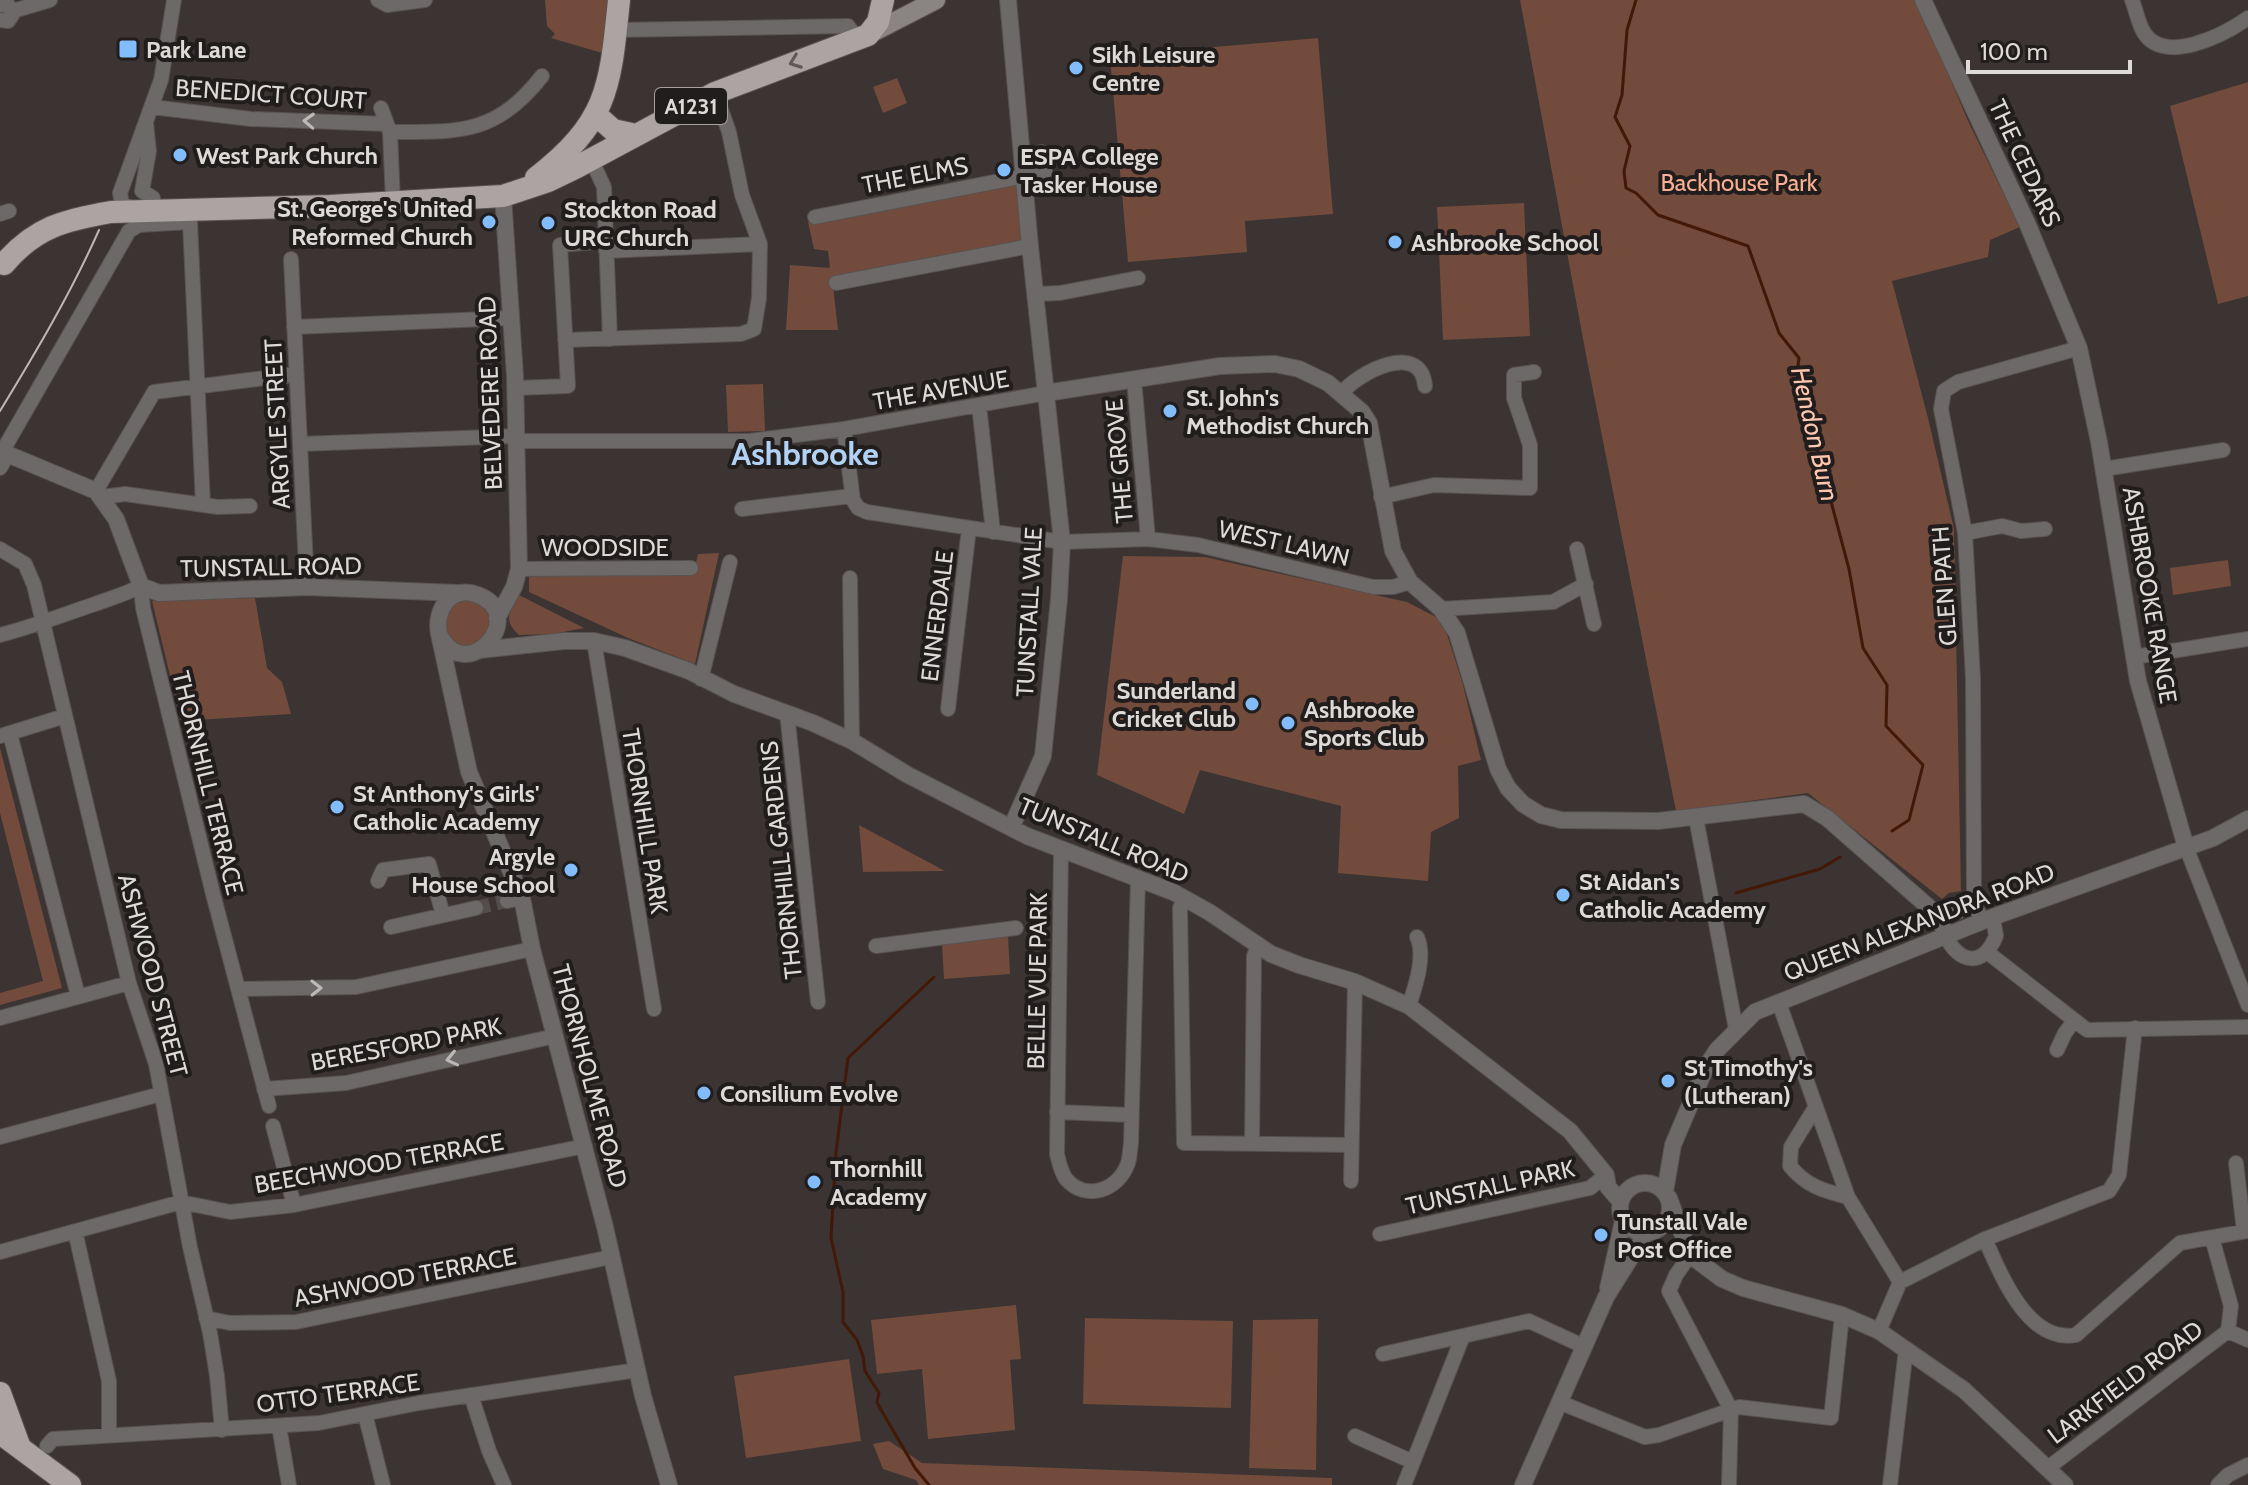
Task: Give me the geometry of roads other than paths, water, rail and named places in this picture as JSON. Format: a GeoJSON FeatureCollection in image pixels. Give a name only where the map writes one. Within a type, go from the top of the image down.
{"type":"FeatureCollection","features":[{"type":"Feature","properties":{"kind":"highway"},"geometry":{"type":"LineString","coordinates":[[511,194],[547,169],[579,139],[595,114],[611,72],[619,0]]}},
{"type":"Feature","properties":{"kind":"highway"},"geometry":{"type":"LineString","coordinates":[[863,37],[878,22],[883,0]]}},
{"type":"Feature","properties":{"kind":"highway","name":"A1231"},"geometry":{"type":"LineString","coordinates":[[2,267],[20,238],[41,220],[67,209],[125,202],[330,206],[511,194],[548,181],[715,93],[863,37]]}},
{"type":"Feature","properties":{"kind":"highway","name":"A1231"},"geometry":{"type":"LineString","coordinates":[[595,114],[613,130],[636,135]]}},
{"type":"Feature","properties":{"kind":"highway"},"geometry":{"type":"LineString","coordinates":[[0,1393],[9,1439],[68,1484]]}},
{"type":"Feature","properties":{"kind":"main road"},"geometry":{"type":"LineString","coordinates":[[863,37],[933,2]]}},
{"type":"Feature","properties":{"kind":"street"},"geometry":{"type":"LineString","coordinates":[[4,12],[50,0]]}},
{"type":"Feature","properties":{"kind":"street"},"geometry":{"type":"LineString","coordinates":[[125,202],[166,63],[174,0]]}},
{"type":"Feature","properties":{"kind":"street"},"geometry":{"type":"LineString","coordinates":[[378,0],[387,5],[425,0]]}},
{"type":"Feature","properties":{"kind":"street","name":"THE CEDARS"},"geometry":{"type":"LineString","coordinates":[[1923,0],[2027,223],[2079,348]]}},
{"type":"Feature","properties":{"kind":"street"},"geometry":{"type":"LineString","coordinates":[[2132,0],[2144,33],[2153,41],[2183,47],[2225,33],[2248,18]]}},
{"type":"Feature","properties":{"kind":"street","name":"TUNSTALL VALE"},"geometry":{"type":"LineString","coordinates":[[1007,2],[1062,542],[1043,756],[1011,828]]}},
{"type":"Feature","properties":{"kind":"street"},"geometry":{"type":"LineString","coordinates":[[616,30],[848,26],[863,37]]}},
{"type":"Feature","properties":{"kind":"street","name":"BENEDICT COURT"},"geometry":{"type":"LineString","coordinates":[[152,107],[251,119],[447,132],[494,120],[515,106],[542,76]]}},
{"type":"Feature","properties":{"kind":"street"},"geometry":{"type":"LineString","coordinates":[[565,340],[741,334],[754,329],[759,298],[760,244],[742,195],[729,132],[715,93]]}},
{"type":"Feature","properties":{"kind":"street"},"geometry":{"type":"LineString","coordinates":[[381,108],[388,128],[387,202]]}},
{"type":"Feature","properties":{"kind":"street"},"geometry":{"type":"LineString","coordinates":[[125,202],[144,195],[141,187],[149,151],[144,133]]}},
{"type":"Feature","properties":{"kind":"street"},"geometry":{"type":"LineString","coordinates":[[1024,176],[1045,172],[1041,152]]}},
{"type":"Feature","properties":{"kind":"street"},"geometry":{"type":"LineString","coordinates":[[591,159],[604,187],[610,339]]}},
{"type":"Feature","properties":{"kind":"street","name":"THE ELMS"},"geometry":{"type":"LineString","coordinates":[[815,217],[1024,176]]}},
{"type":"Feature","properties":{"kind":"street","name":"BELVEDERE ROAD"},"geometry":{"type":"LineString","coordinates":[[497,623],[519,569],[511,194]]}},
{"type":"Feature","properties":{"kind":"street"},"geometry":{"type":"LineString","coordinates":[[203,505],[190,222],[139,225],[129,231],[2,456],[99,494],[149,496],[203,505],[250,506]]}},
{"type":"Feature","properties":{"kind":"street"},"geometry":{"type":"LineString","coordinates":[[516,388],[568,386],[560,245],[760,244]]}},
{"type":"Feature","properties":{"kind":"street"},"geometry":{"type":"LineString","coordinates":[[836,283],[1030,246]]}},
{"type":"Feature","properties":{"kind":"street","name":"ARGYLE STREET"},"geometry":{"type":"LineString","coordinates":[[291,259],[307,587]]}},
{"type":"Feature","properties":{"kind":"street"},"geometry":{"type":"LineString","coordinates":[[1036,294],[1060,293],[1138,278]]}},
{"type":"Feature","properties":{"kind":"street"},"geometry":{"type":"LineString","coordinates":[[294,327],[512,318]]}},
{"type":"Feature","properties":{"kind":"street","name":"ASHBROOKE RANGE"},"geometry":{"type":"LineString","coordinates":[[2079,348],[2104,469],[2134,657],[2154,745],[2186,847]]}},
{"type":"Feature","properties":{"kind":"street","name":"GLEN PATH"},"geometry":{"type":"LineString","coordinates":[[1987,919],[1974,902],[1973,679],[1965,533],[1941,409],[1944,391],[1958,382],[2079,348]]}},
{"type":"Feature","properties":{"kind":"street"},"geometry":{"type":"LineString","coordinates":[[1046,393],[1220,366],[1275,364],[1309,373],[1341,394],[1362,412],[1369,423],[1393,551],[1410,582],[1441,609],[1461,642],[1502,779],[1523,804],[1541,815],[1561,820],[1658,821],[1804,804],[1827,818],[1940,917],[1952,950],[1959,956],[1975,958],[1987,952],[1996,936],[1987,919]]}},
{"type":"Feature","properties":{"kind":"street"},"geometry":{"type":"LineString","coordinates":[[1341,394],[1366,371],[1395,364],[1419,368],[1425,386]]}},
{"type":"Feature","properties":{"kind":"street"},"geometry":{"type":"LineString","coordinates":[[1381,497],[1434,485],[1530,488],[1530,445],[1514,398],[1514,375],[1534,372]]}},
{"type":"Feature","properties":{"kind":"street"},"geometry":{"type":"LineString","coordinates":[[99,494],[154,392],[296,374]]}},
{"type":"Feature","properties":{"kind":"street","name":"THE GROVE"},"geometry":{"type":"LineString","coordinates":[[1134,379],[1148,539]]}},
{"type":"Feature","properties":{"kind":"street","name":"THE AVENUE"},"geometry":{"type":"LineString","coordinates":[[300,444],[517,438],[749,441],[844,429],[1046,393]]}},
{"type":"Feature","properties":{"kind":"street"},"geometry":{"type":"LineString","coordinates":[[979,405],[993,532]]}},
{"type":"Feature","properties":{"kind":"street"},"geometry":{"type":"LineString","coordinates":[[742,509],[852,496],[844,429]]}},
{"type":"Feature","properties":{"kind":"street"},"geometry":{"type":"LineString","coordinates":[[2104,469],[2223,450]]}},
{"type":"Feature","properties":{"kind":"street"},"geometry":{"type":"LineString","coordinates":[[0,635],[43,624],[141,586],[116,519],[99,494]]}},
{"type":"Feature","properties":{"kind":"street","name":"WEST LAWN"},"geometry":{"type":"LineString","coordinates":[[852,496],[858,508],[867,512],[993,532],[1062,542],[1148,539],[1198,545],[1373,587],[1393,587],[1410,582]]}},
{"type":"Feature","properties":{"kind":"street"},"geometry":{"type":"LineString","coordinates":[[1965,533],[2002,526],[2021,531],[2045,529]]}},
{"type":"Feature","properties":{"kind":"street","name":"ENNERDALE"},"geometry":{"type":"LineString","coordinates":[[948,709],[969,528]]}},
{"type":"Feature","properties":{"kind":"street","name":"ASHWOOD STREET"},"geometry":{"type":"LineString","coordinates":[[0,549],[25,564],[34,585],[129,983],[156,1064],[217,1376],[222,1430]]}},
{"type":"Feature","properties":{"kind":"street"},"geometry":{"type":"LineString","coordinates":[[1577,549],[1594,624]]}},
{"type":"Feature","properties":{"kind":"street"},"geometry":{"type":"LineString","coordinates":[[701,679],[730,562]]}},
{"type":"Feature","properties":{"kind":"street","name":"WOODSIDE"},"geometry":{"type":"LineString","coordinates":[[519,569],[691,568]]}},
{"type":"Feature","properties":{"kind":"street"},"geometry":{"type":"LineString","coordinates":[[850,578],[852,741]]}},
{"type":"Feature","properties":{"kind":"street"},"geometry":{"type":"LineString","coordinates":[[1441,609],[1553,602],[1586,584]]}},
{"type":"Feature","properties":{"kind":"street","name":"TUNSTALL ROAD"},"geometry":{"type":"LineString","coordinates":[[141,586],[159,593],[307,587],[459,593]]}},
{"type":"Feature","properties":{"kind":"street","name":"THORNHILL TERRACE"},"geometry":{"type":"LineString","coordinates":[[141,586],[143,608],[269,1106]]}},
{"type":"Feature","properties":{"kind":"street"},"geometry":{"type":"LineString","coordinates":[[438,629],[443,605],[459,593],[500,596],[514,587]]}},
{"type":"Feature","properties":{"kind":"street"},"geometry":{"type":"LineString","coordinates":[[402,590],[423,599],[433,613],[444,643],[453,650],[475,652]]}},
{"type":"Feature","properties":{"kind":"street"},"geometry":{"type":"LineString","coordinates":[[449,684],[456,662],[494,637],[497,623],[493,608],[482,596]]}},
{"type":"Feature","properties":{"kind":"street","name":"TUNSTALL ROAD"},"geometry":{"type":"LineString","coordinates":[[497,623],[514,637],[536,644]]}},
{"type":"Feature","properties":{"kind":"street","name":"THORNHOLME ROAD"},"geometry":{"type":"LineString","coordinates":[[438,629],[469,772],[532,949],[585,1146],[637,1370],[669,1485]]}},
{"type":"Feature","properties":{"kind":"street"},"geometry":{"type":"LineString","coordinates":[[2134,657],[2248,639]]}},
{"type":"Feature","properties":{"kind":"street","name":"TUNSTALL ROAD"},"geometry":{"type":"LineString","coordinates":[[475,652],[594,641],[625,648],[689,671],[701,679],[852,741],[908,775],[1011,828],[1185,898],[1258,946],[1299,965],[1355,982],[1409,1006],[1570,1131],[1606,1175],[1608,1187],[1620,1201]]}},
{"type":"Feature","properties":{"kind":"street","name":"THORNHILL PARK"},"geometry":{"type":"LineString","coordinates":[[594,641],[654,1009]]}},
{"type":"Feature","properties":{"kind":"street","name":"THORNHILL GARDENS"},"geometry":{"type":"LineString","coordinates":[[787,713],[818,1002]]}},
{"type":"Feature","properties":{"kind":"street"},"geometry":{"type":"LineString","coordinates":[[65,716],[5,735],[78,996]]}},
{"type":"Feature","properties":{"kind":"street"},"geometry":{"type":"LineString","coordinates":[[1696,818],[1736,1029]]}},
{"type":"Feature","properties":{"kind":"street","name":"QUEEN ALEXANDRA ROAD"},"geometry":{"type":"LineString","coordinates":[[1523,1485],[1606,1297],[1651,1232],[1663,1226],[1670,1215],[1667,1195],[1673,1145],[1706,1067],[1736,1029],[1755,1012],[1987,919],[2213,838],[2248,819]]}},
{"type":"Feature","properties":{"kind":"street"},"geometry":{"type":"LineString","coordinates":[[2186,847],[2248,1005]]}},
{"type":"Feature","properties":{"kind":"street","name":"BELLE VUE PARK"},"geometry":{"type":"LineString","coordinates":[[1057,1112],[1061,850]]}},
{"type":"Feature","properties":{"kind":"street"},"geometry":{"type":"LineString","coordinates":[[378,881],[383,870],[429,864],[443,915]]}},
{"type":"Feature","properties":{"kind":"street"},"geometry":{"type":"LineString","coordinates":[[1131,1115],[1057,1112],[1057,1154],[1064,1177],[1078,1189],[1091,1193],[1108,1188],[1128,1164],[1131,1143],[1138,878]]}},
{"type":"Feature","properties":{"kind":"street"},"geometry":{"type":"LineString","coordinates":[[1185,898],[1180,908],[1184,1143],[1351,1145]]}},
{"type":"Feature","properties":{"kind":"street"},"geometry":{"type":"LineString","coordinates":[[1940,917],[1958,912],[1974,902]]}},
{"type":"Feature","properties":{"kind":"street"},"geometry":{"type":"LineString","coordinates":[[391,927],[476,908]]}},
{"type":"Feature","properties":{"kind":"street"},"geometry":{"type":"LineString","coordinates":[[876,946],[1016,928]]}},
{"type":"Feature","properties":{"kind":"street"},"geometry":{"type":"LineString","coordinates":[[1409,1006],[1421,945],[1417,937]]}},
{"type":"Feature","properties":{"kind":"street"},"geometry":{"type":"LineString","coordinates":[[1252,1144],[1254,956],[1258,946]]}},
{"type":"Feature","properties":{"kind":"street"},"geometry":{"type":"LineString","coordinates":[[238,989],[356,987],[532,949]]}},
{"type":"Feature","properties":{"kind":"street"},"geometry":{"type":"LineString","coordinates":[[1987,952],[2087,1030],[2248,1027]]}},
{"type":"Feature","properties":{"kind":"street"},"geometry":{"type":"LineString","coordinates":[[1351,1181],[1355,982]]}},
{"type":"Feature","properties":{"kind":"street"},"geometry":{"type":"LineString","coordinates":[[0,1018],[129,983]]}},
{"type":"Feature","properties":{"kind":"street"},"geometry":{"type":"LineString","coordinates":[[1779,1003],[1848,1197],[1900,1282]]}},
{"type":"Feature","properties":{"kind":"street"},"geometry":{"type":"LineString","coordinates":[[2057,1050],[2074,1021]]}},
{"type":"Feature","properties":{"kind":"street"},"geometry":{"type":"LineString","coordinates":[[1879,1331],[1900,1282],[1985,1239],[2109,1191],[2119,1175],[2135,1028]]}},
{"type":"Feature","properties":{"kind":"street","name":"BERESFORD PARK"},"geometry":{"type":"LineString","coordinates":[[264,1089],[346,1083],[555,1036]]}},
{"type":"Feature","properties":{"kind":"street"},"geometry":{"type":"LineString","coordinates":[[0,1137],[161,1094]]}},
{"type":"Feature","properties":{"kind":"street"},"geometry":{"type":"LineString","coordinates":[[1815,1108],[1791,1147],[1790,1166],[1799,1178],[1819,1189],[1848,1197]]}},
{"type":"Feature","properties":{"kind":"street"},"geometry":{"type":"LineString","coordinates":[[273,1126],[294,1205]]}},
{"type":"Feature","properties":{"kind":"street","name":"QUEEN ALEXANDRA ROAD"},"geometry":{"type":"LineString","coordinates":[[1606,1297],[1623,1221],[1620,1201],[1623,1194],[1639,1183],[1673,1145]]}},
{"type":"Feature","properties":{"kind":"street","name":"BEECHWOOD TERRACE"},"geometry":{"type":"LineString","coordinates":[[181,1202],[230,1212],[294,1205],[585,1146]]}},
{"type":"Feature","properties":{"kind":"street"},"geometry":{"type":"LineString","coordinates":[[1985,1239],[2011,1296],[2048,1333],[2061,1338],[2076,1335],[2180,1243],[2246,1231],[2236,1163]]}},
{"type":"Feature","properties":{"kind":"street"},"geometry":{"type":"LineString","coordinates":[[1606,1175],[1651,1183],[1667,1195],[1688,1252],[1669,1291],[1731,1410],[1729,1485]]}},
{"type":"Feature","properties":{"kind":"street","name":"TUNSTALL PARK"},"geometry":{"type":"LineString","coordinates":[[1380,1234],[1590,1188],[1606,1175]]}},
{"type":"Feature","properties":{"kind":"street"},"geometry":{"type":"LineString","coordinates":[[0,1252],[181,1202]]}},
{"type":"Feature","properties":{"kind":"street"},"geometry":{"type":"LineString","coordinates":[[1623,1221],[1629,1228],[1651,1232],[1688,1252],[1722,1279],[1743,1288],[1842,1315],[1879,1331],[1964,1390],[2065,1485]]}},
{"type":"Feature","properties":{"kind":"street"},"geometry":{"type":"LineString","coordinates":[[75,1231],[109,1381],[109,1435]]}},
{"type":"Feature","properties":{"kind":"street","name":"LARKFIELD ROAD"},"geometry":{"type":"LineString","coordinates":[[2049,1467],[2228,1331],[2231,1306],[2212,1238]]}},
{"type":"Feature","properties":{"kind":"street","name":"ASHWOOD TERRACE"},"geometry":{"type":"LineString","coordinates":[[206,1318],[230,1323],[296,1322],[611,1257]]}},
{"type":"Feature","properties":{"kind":"street"},"geometry":{"type":"LineString","coordinates":[[1559,1402],[1645,1437],[1739,1407],[1831,1418],[1842,1315]]}},
{"type":"Feature","properties":{"kind":"street"},"geometry":{"type":"LineString","coordinates":[[1383,1354],[1529,1321],[1583,1346]]}},
{"type":"Feature","properties":{"kind":"street"},"geometry":{"type":"LineString","coordinates":[[2228,1331],[2248,1340]]}},
{"type":"Feature","properties":{"kind":"street"},"geometry":{"type":"LineString","coordinates":[[1404,1485],[1463,1336]]}},
{"type":"Feature","properties":{"kind":"street"},"geometry":{"type":"LineString","coordinates":[[1890,1485],[1906,1349]]}},
{"type":"Feature","properties":{"kind":"street","name":"OTTO TERRACE"},"geometry":{"type":"LineString","coordinates":[[47,1446],[53,1439],[319,1423],[471,1395],[637,1370]]}},
{"type":"Feature","properties":{"kind":"street"},"geometry":{"type":"LineString","coordinates":[[471,1395],[504,1485]]}},
{"type":"Feature","properties":{"kind":"street"},"geometry":{"type":"LineString","coordinates":[[365,1414],[383,1485]]}},
{"type":"Feature","properties":{"kind":"street"},"geometry":{"type":"LineString","coordinates":[[279,1426],[289,1485]]}},
{"type":"Feature","properties":{"kind":"street"},"geometry":{"type":"LineString","coordinates":[[1355,1436],[1413,1462]]}},
{"type":"Feature","properties":{"kind":"street"},"geometry":{"type":"LineString","coordinates":[[2218,1485],[2228,1475],[2248,1465]]}},
{"type":"Feature","properties":{"kind":"waterway","name":"Hendon Burn"},"geometry":{"type":"LineString","coordinates":[[1636,0],[1627,30],[1622,95],[1615,117],[1630,146],[1624,171],[1626,188],[1636,193],[1658,215],[1748,246],[1779,333],[1799,358],[1797,374],[1849,569],[1863,648],[1887,685],[1886,726],[1923,765],[1909,820],[1892,831]]}},
{"type":"Feature","properties":{"kind":"waterway"},"geometry":{"type":"LineString","coordinates":[[1736,893],[1820,869],[1840,857]]}},
{"type":"Feature","properties":{"kind":"waterway","name":"Hendon Burn"},"geometry":{"type":"LineString","coordinates":[[929,1485],[915,1468],[880,1408],[877,1402],[879,1393],[865,1371],[857,1340],[843,1322],[843,1292],[831,1238],[836,1152],[848,1058],[934,977]]}},
{"type":"Feature","properties":{"kind":"tunnel"},"geometry":{"type":"LineString","coordinates":[[476,908],[507,901]]}},
{"type":"Feature","properties":{"kind":"tram line"},"geometry":{"type":"LineString","coordinates":[[0,411],[65,299],[99,230]]}},
{"type":"Feature","properties":{"kind":"place","name":"Park Lane"},"geometry":{"type":"Point","coordinates":[128,49]}},
{"type":"Feature","properties":{"kind":"place","name":"Sikh Leisure Centre"},"geometry":{"type":"Point","coordinates":[1076,68]}},
{"type":"Feature","properties":{"kind":"place","name":"West Park Church"},"geometry":{"type":"Point","coordinates":[180,155]}},
{"type":"Feature","properties":{"kind":"place","name":"ESPA College Tasker House"},"geometry":{"type":"Point","coordinates":[1004,170]}},
{"type":"Feature","properties":{"kind":"place","name":"St. George's United Reformed Church"},"geometry":{"type":"Point","coordinates":[489,222]}},
{"type":"Feature","properties":{"kind":"place","name":"Stockton Road URC Church"},"geometry":{"type":"Point","coordinates":[548,223]}},
{"type":"Feature","properties":{"kind":"place","name":"Ashbrooke School"},"geometry":{"type":"Point","coordinates":[1395,242]}},
{"type":"Feature","properties":{"kind":"place","name":"St. John's Methodist Church"},"geometry":{"type":"Point","coordinates":[1170,411]}},
{"type":"Feature","properties":{"kind":"place","name":"Sunderland Cricket Club"},"geometry":{"type":"Point","coordinates":[1252,704]}},
{"type":"Feature","properties":{"kind":"place","name":"Ashbrooke Sports Club"},"geometry":{"type":"Point","coordinates":[1288,723]}},
{"type":"Feature","properties":{"kind":"place","name":"St Anthony's Girls' Catholic Academy"},"geometry":{"type":"Point","coordinates":[337,807]}},
{"type":"Feature","properties":{"kind":"place","name":"Argyle House School"},"geometry":{"type":"Point","coordinates":[571,870]}},
{"type":"Feature","properties":{"kind":"place","name":"St Aidan's Catholic Academy"},"geometry":{"type":"Point","coordinates":[1563,895]}},
{"type":"Feature","properties":{"kind":"place","name":"St Timothy's (Lutheran)"},"geometry":{"type":"Point","coordinates":[1668,1081]}},
{"type":"Feature","properties":{"kind":"place","name":"Consilium Evolve"},"geometry":{"type":"Point","coordinates":[704,1093]}},
{"type":"Feature","properties":{"kind":"place","name":"Thornhill Academy"},"geometry":{"type":"Point","coordinates":[814,1182]}},
{"type":"Feature","properties":{"kind":"place","name":"Tunstall Vale Post Office"},"geometry":{"type":"Point","coordinates":[1601,1235]}},
{"type":"Feature","properties":{"kind":"district","name":"Ashbrooke"},"geometry":{"type":"Point","coordinates":[805,453]}},
{"type":"Feature","properties":{"kind":"park label","name":"Backhouse Park"},"geometry":{"type":"Point","coordinates":[1739,182]}}]}
